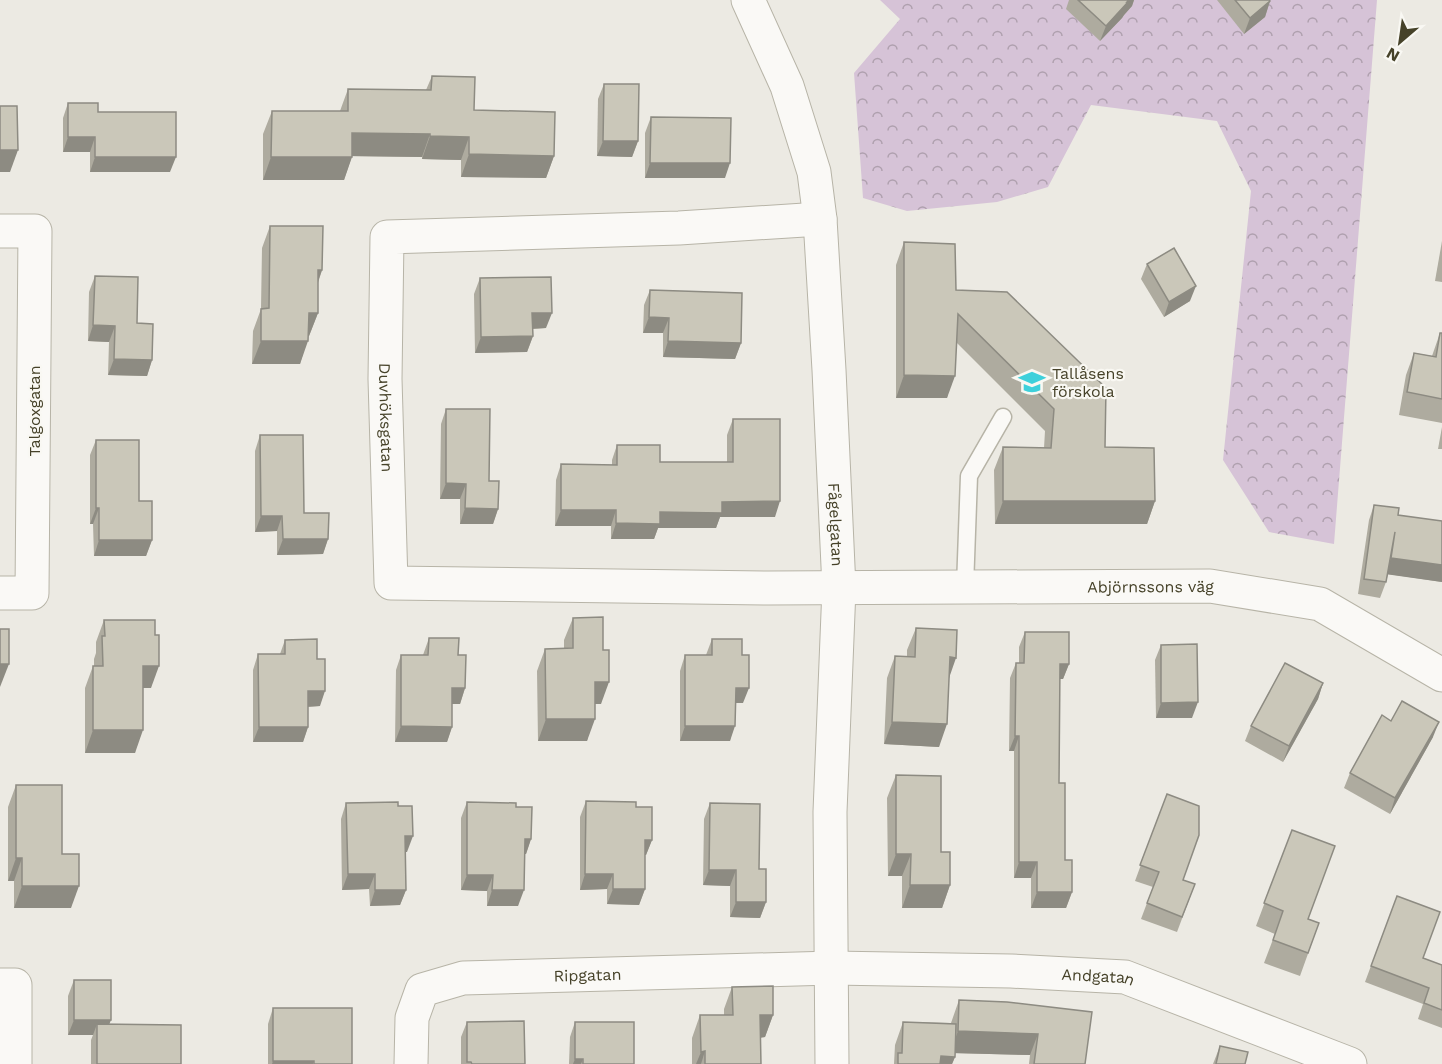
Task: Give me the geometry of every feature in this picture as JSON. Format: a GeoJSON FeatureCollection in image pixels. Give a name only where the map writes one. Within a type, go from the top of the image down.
{"type":"FeatureCollection","features":[{"type":"Feature","properties":{"kind":"street","name":"Fågelgatan"},"geometry":{"type":"LineString","coordinates":[[748,0],[787,86],[814,172],[820,219],[839,588],[830,812],[832,1064]]}},
{"type":"Feature","properties":{"kind":"street","name":"Duvhöksgatan"},"geometry":{"type":"LineString","coordinates":[[820,219],[679,228],[387,237],[385,379],[391,583],[839,588]]}},
{"type":"Feature","properties":{"kind":"street","name":"Talgoxgatan"},"geometry":{"type":"LineString","coordinates":[[0,231],[35,231],[32,593],[0,593]]}},
{"type":"Feature","properties":{"kind":"street","name":"Abjörnssons väg"},"geometry":{"type":"LineString","coordinates":[[839,588],[1210,586],[1320,604],[1442,675]]}},
{"type":"Feature","properties":{"kind":"street","name":"Ripgatan"},"geometry":{"type":"LineString","coordinates":[[411,1064],[412,1018],[422,990],[463,978],[832,968]]}},
{"type":"Feature","properties":{"kind":"street","name":"Andgatan"},"geometry":{"type":"LineString","coordinates":[[832,968],[1011,971],[1125,976],[1350,1064]]}},
{"type":"Feature","properties":{"kind":"street"},"geometry":{"type":"LineString","coordinates":[[0,985],[15,985],[15,1064]]}},
{"type":"Feature","properties":{"kind":"lane"},"geometry":{"type":"LineString","coordinates":[[964,587],[969,476],[1003,417]]}},
{"type":"Feature","properties":{"kind":"green space"},"geometry":{"type":"Polygon","coordinates":[[[880,0],[1377,0],[1334,544],[1269,532],[1223,460],[1251,191],[1217,121],[1091,105],[1048,187],[997,202],[907,211],[863,198],[854,73],[900,19],[880,0]]]}},
{"type":"Feature","properties":{"kind":"building"},"geometry":{"type":"Polygon","coordinates":[[[1078,0],[1129,0],[1106,26],[1078,0]]]}},
{"type":"Feature","properties":{"kind":"building"},"geometry":{"type":"Polygon","coordinates":[[[1235,0],[1269,0],[1270,1],[1250,18],[1235,0]]]}},
{"type":"Feature","properties":{"kind":"building"},"geometry":{"type":"Polygon","coordinates":[[[432,76],[475,77],[474,110],[555,112],[554,156],[469,154],[469,137],[352,133],[352,157],[271,157],[272,111],[348,111],[348,89],[431,90],[432,76]]]}},
{"type":"Feature","properties":{"kind":"building"},"geometry":{"type":"Polygon","coordinates":[[[604,84],[639,84],[638,141],[603,141],[604,84]]]}},
{"type":"Feature","properties":{"kind":"building"},"geometry":{"type":"Polygon","coordinates":[[[68,103],[98,103],[98,112],[176,112],[176,157],[95,157],[95,137],[68,137],[68,103]]]}},
{"type":"Feature","properties":{"kind":"building"},"geometry":{"type":"Polygon","coordinates":[[[0,106],[17,106],[18,150],[0,150],[0,106]]]}},
{"type":"Feature","properties":{"kind":"building"},"geometry":{"type":"Polygon","coordinates":[[[651,117],[731,118],[730,163],[650,163],[651,117]]]}},
{"type":"Feature","properties":{"kind":"building"},"geometry":{"type":"Polygon","coordinates":[[[270,226],[323,226],[322,270],[318,270],[318,313],[309,313],[308,341],[261,341],[261,309],[269,308],[270,226]]]}},
{"type":"Feature","properties":{"kind":"building","name":"Tallåsens förskola"},"geometry":{"type":"Polygon","coordinates":[[[904,242],[955,244],[956,290],[1007,292],[1106,388],[1105,447],[1154,448],[1155,501],[1003,501],[1003,447],[1051,448],[1054,409],[958,314],[955,376],[904,375],[904,242]]]}},
{"type":"Feature","properties":{"kind":"building"},"geometry":{"type":"Polygon","coordinates":[[[1174,248],[1196,286],[1169,302],[1147,264],[1174,248]]]}},
{"type":"Feature","properties":{"kind":"building"},"geometry":{"type":"Polygon","coordinates":[[[95,276],[138,277],[137,323],[153,324],[152,360],[114,359],[115,326],[93,325],[95,276]]]}},
{"type":"Feature","properties":{"kind":"building"},"geometry":{"type":"Polygon","coordinates":[[[551,277],[552,313],[532,313],[533,336],[481,337],[480,278],[551,277]]]}},
{"type":"Feature","properties":{"kind":"building"},"geometry":{"type":"Polygon","coordinates":[[[650,290],[742,293],[741,343],[668,341],[669,318],[649,317],[650,290]]]}},
{"type":"Feature","properties":{"kind":"building"},"geometry":{"type":"Polygon","coordinates":[[[1440,333],[1442,333],[1442,399],[1407,392],[1414,353],[1436,357],[1440,333]]]}},
{"type":"Feature","properties":{"kind":"building"},"geometry":{"type":"Polygon","coordinates":[[[446,409],[490,409],[489,481],[499,481],[498,509],[465,508],[466,484],[446,483],[446,409]]]}},
{"type":"Feature","properties":{"kind":"building"},"geometry":{"type":"Polygon","coordinates":[[[733,419],[780,419],[780,501],[722,502],[722,513],[660,512],[660,524],[616,523],[616,510],[561,510],[561,464],[617,465],[617,445],[660,445],[660,462],[733,462],[733,419]]]}},
{"type":"Feature","properties":{"kind":"building"},"geometry":{"type":"Polygon","coordinates":[[[260,435],[303,435],[304,513],[329,513],[328,539],[283,539],[282,516],[261,516],[260,435]]]}},
{"type":"Feature","properties":{"kind":"building"},"geometry":{"type":"Polygon","coordinates":[[[96,440],[139,440],[139,501],[152,501],[152,540],[99,540],[99,508],[96,508],[96,440]]]}},
{"type":"Feature","properties":{"kind":"building"},"geometry":{"type":"Polygon","coordinates":[[[1374,505],[1399,508],[1398,515],[1442,521],[1442,565],[1391,558],[1395,532],[1386,582],[1364,579],[1374,505]]]}},
{"type":"Feature","properties":{"kind":"building"},"geometry":{"type":"Polygon","coordinates":[[[603,617],[603,650],[609,650],[609,682],[595,682],[595,719],[546,719],[545,649],[573,648],[573,618],[603,617]]]}},
{"type":"Feature","properties":{"kind":"building"},"geometry":{"type":"Polygon","coordinates":[[[104,620],[155,620],[155,635],[159,635],[159,666],[143,666],[143,730],[93,730],[93,666],[103,666],[104,620]]]}},
{"type":"Feature","properties":{"kind":"building"},"geometry":{"type":"Polygon","coordinates":[[[916,628],[957,630],[956,658],[950,657],[947,724],[892,722],[895,656],[915,657],[916,628]]]}},
{"type":"Feature","properties":{"kind":"building"},"geometry":{"type":"Polygon","coordinates":[[[0,629],[9,629],[9,664],[0,664],[0,629]]]}},
{"type":"Feature","properties":{"kind":"building"},"geometry":{"type":"Polygon","coordinates":[[[1025,632],[1069,632],[1069,664],[1060,664],[1059,783],[1065,783],[1065,860],[1072,860],[1072,892],[1037,892],[1037,862],[1019,862],[1019,736],[1015,736],[1016,663],[1024,663],[1025,632]]]}},
{"type":"Feature","properties":{"kind":"building"},"geometry":{"type":"Polygon","coordinates":[[[429,638],[459,638],[458,655],[466,655],[465,688],[452,688],[452,727],[401,726],[401,655],[428,655],[429,638]]]}},
{"type":"Feature","properties":{"kind":"building"},"geometry":{"type":"Polygon","coordinates":[[[317,639],[317,659],[325,659],[325,691],[308,691],[308,727],[259,727],[258,654],[285,654],[285,640],[317,639]]]}},
{"type":"Feature","properties":{"kind":"building"},"geometry":{"type":"Polygon","coordinates":[[[712,639],[742,639],[742,655],[749,655],[749,688],[736,688],[735,726],[685,726],[685,655],[712,655],[712,639]]]}},
{"type":"Feature","properties":{"kind":"building"},"geometry":{"type":"Polygon","coordinates":[[[1197,644],[1198,702],[1161,703],[1161,645],[1197,644]]]}},
{"type":"Feature","properties":{"kind":"building"},"geometry":{"type":"Polygon","coordinates":[[[1285,663],[1323,683],[1289,746],[1251,726],[1285,663]]]}},
{"type":"Feature","properties":{"kind":"building"},"geometry":{"type":"Polygon","coordinates":[[[1402,701],[1439,722],[1395,798],[1350,773],[1382,715],[1391,721],[1402,701]]]}},
{"type":"Feature","properties":{"kind":"building"},"geometry":{"type":"Polygon","coordinates":[[[896,775],[941,776],[941,852],[950,852],[950,885],[910,885],[911,854],[896,854],[896,775]]]}},
{"type":"Feature","properties":{"kind":"building"},"geometry":{"type":"Polygon","coordinates":[[[16,785],[62,785],[62,854],[79,854],[79,886],[22,886],[22,858],[16,858],[16,785]]]}},
{"type":"Feature","properties":{"kind":"building"},"geometry":{"type":"Polygon","coordinates":[[[1167,794],[1199,806],[1199,835],[1183,880],[1195,884],[1182,917],[1147,903],[1159,872],[1140,865],[1167,794]]]}},
{"type":"Feature","properties":{"kind":"building"},"geometry":{"type":"Polygon","coordinates":[[[586,801],[636,802],[636,807],[652,807],[652,840],[645,840],[645,889],[613,889],[613,874],[585,874],[586,801]]]}},
{"type":"Feature","properties":{"kind":"building"},"geometry":{"type":"Polygon","coordinates":[[[398,802],[398,806],[412,806],[413,836],[405,836],[406,890],[375,890],[375,874],[348,874],[346,803],[398,802]]]}},
{"type":"Feature","properties":{"kind":"building"},"geometry":{"type":"Polygon","coordinates":[[[467,802],[516,803],[516,807],[532,807],[531,839],[525,839],[524,890],[492,890],[493,875],[467,875],[467,802]]]}},
{"type":"Feature","properties":{"kind":"building"},"geometry":{"type":"Polygon","coordinates":[[[710,803],[760,804],[759,869],[766,869],[766,902],[736,902],[736,870],[709,870],[710,803]]]}},
{"type":"Feature","properties":{"kind":"building"},"geometry":{"type":"Polygon","coordinates":[[[1292,830],[1335,846],[1308,919],[1319,923],[1308,953],[1273,940],[1283,911],[1264,903],[1292,830]]]}},
{"type":"Feature","properties":{"kind":"building"},"geometry":{"type":"Polygon","coordinates":[[[1397,896],[1440,912],[1423,958],[1442,965],[1442,1010],[1424,1003],[1429,988],[1371,966],[1397,896]]]}},
{"type":"Feature","properties":{"kind":"building"},"geometry":{"type":"Polygon","coordinates":[[[74,980],[111,980],[111,1020],[74,1020],[74,980]]]}},
{"type":"Feature","properties":{"kind":"building"},"geometry":{"type":"Polygon","coordinates":[[[773,986],[773,1015],[760,1015],[761,1064],[705,1064],[705,1051],[701,1052],[700,1015],[733,1015],[732,987],[773,986]]]}},
{"type":"Feature","properties":{"kind":"building"},"geometry":{"type":"Polygon","coordinates":[[[959,1000],[1007,1002],[1092,1012],[1085,1064],[1034,1064],[1038,1034],[958,1031],[959,1000]]]}},
{"type":"Feature","properties":{"kind":"building"},"geometry":{"type":"Polygon","coordinates":[[[273,1008],[352,1008],[352,1064],[273,1061],[273,1008]]]}},
{"type":"Feature","properties":{"kind":"building"},"geometry":{"type":"Polygon","coordinates":[[[524,1021],[525,1064],[472,1064],[467,1062],[467,1022],[524,1021]]]}},
{"type":"Feature","properties":{"kind":"building"},"geometry":{"type":"Polygon","coordinates":[[[575,1022],[634,1022],[634,1064],[583,1064],[583,1059],[575,1059],[575,1022]]]}},
{"type":"Feature","properties":{"kind":"building"},"geometry":{"type":"Polygon","coordinates":[[[903,1022],[956,1024],[955,1057],[941,1056],[940,1064],[898,1064],[898,1053],[902,1053],[903,1022]]]}},
{"type":"Feature","properties":{"kind":"building"},"geometry":{"type":"Polygon","coordinates":[[[97,1024],[181,1025],[181,1064],[97,1064],[97,1024]]]}},
{"type":"Feature","properties":{"kind":"building"},"geometry":{"type":"Polygon","coordinates":[[[1220,1046],[1248,1052],[1245,1064],[1216,1064],[1220,1046]]]}},
{"type":"Feature","properties":{"kind":"place","name":"Tallåsens förskola"},"geometry":{"type":"Point","coordinates":[1032,382]}}]}
